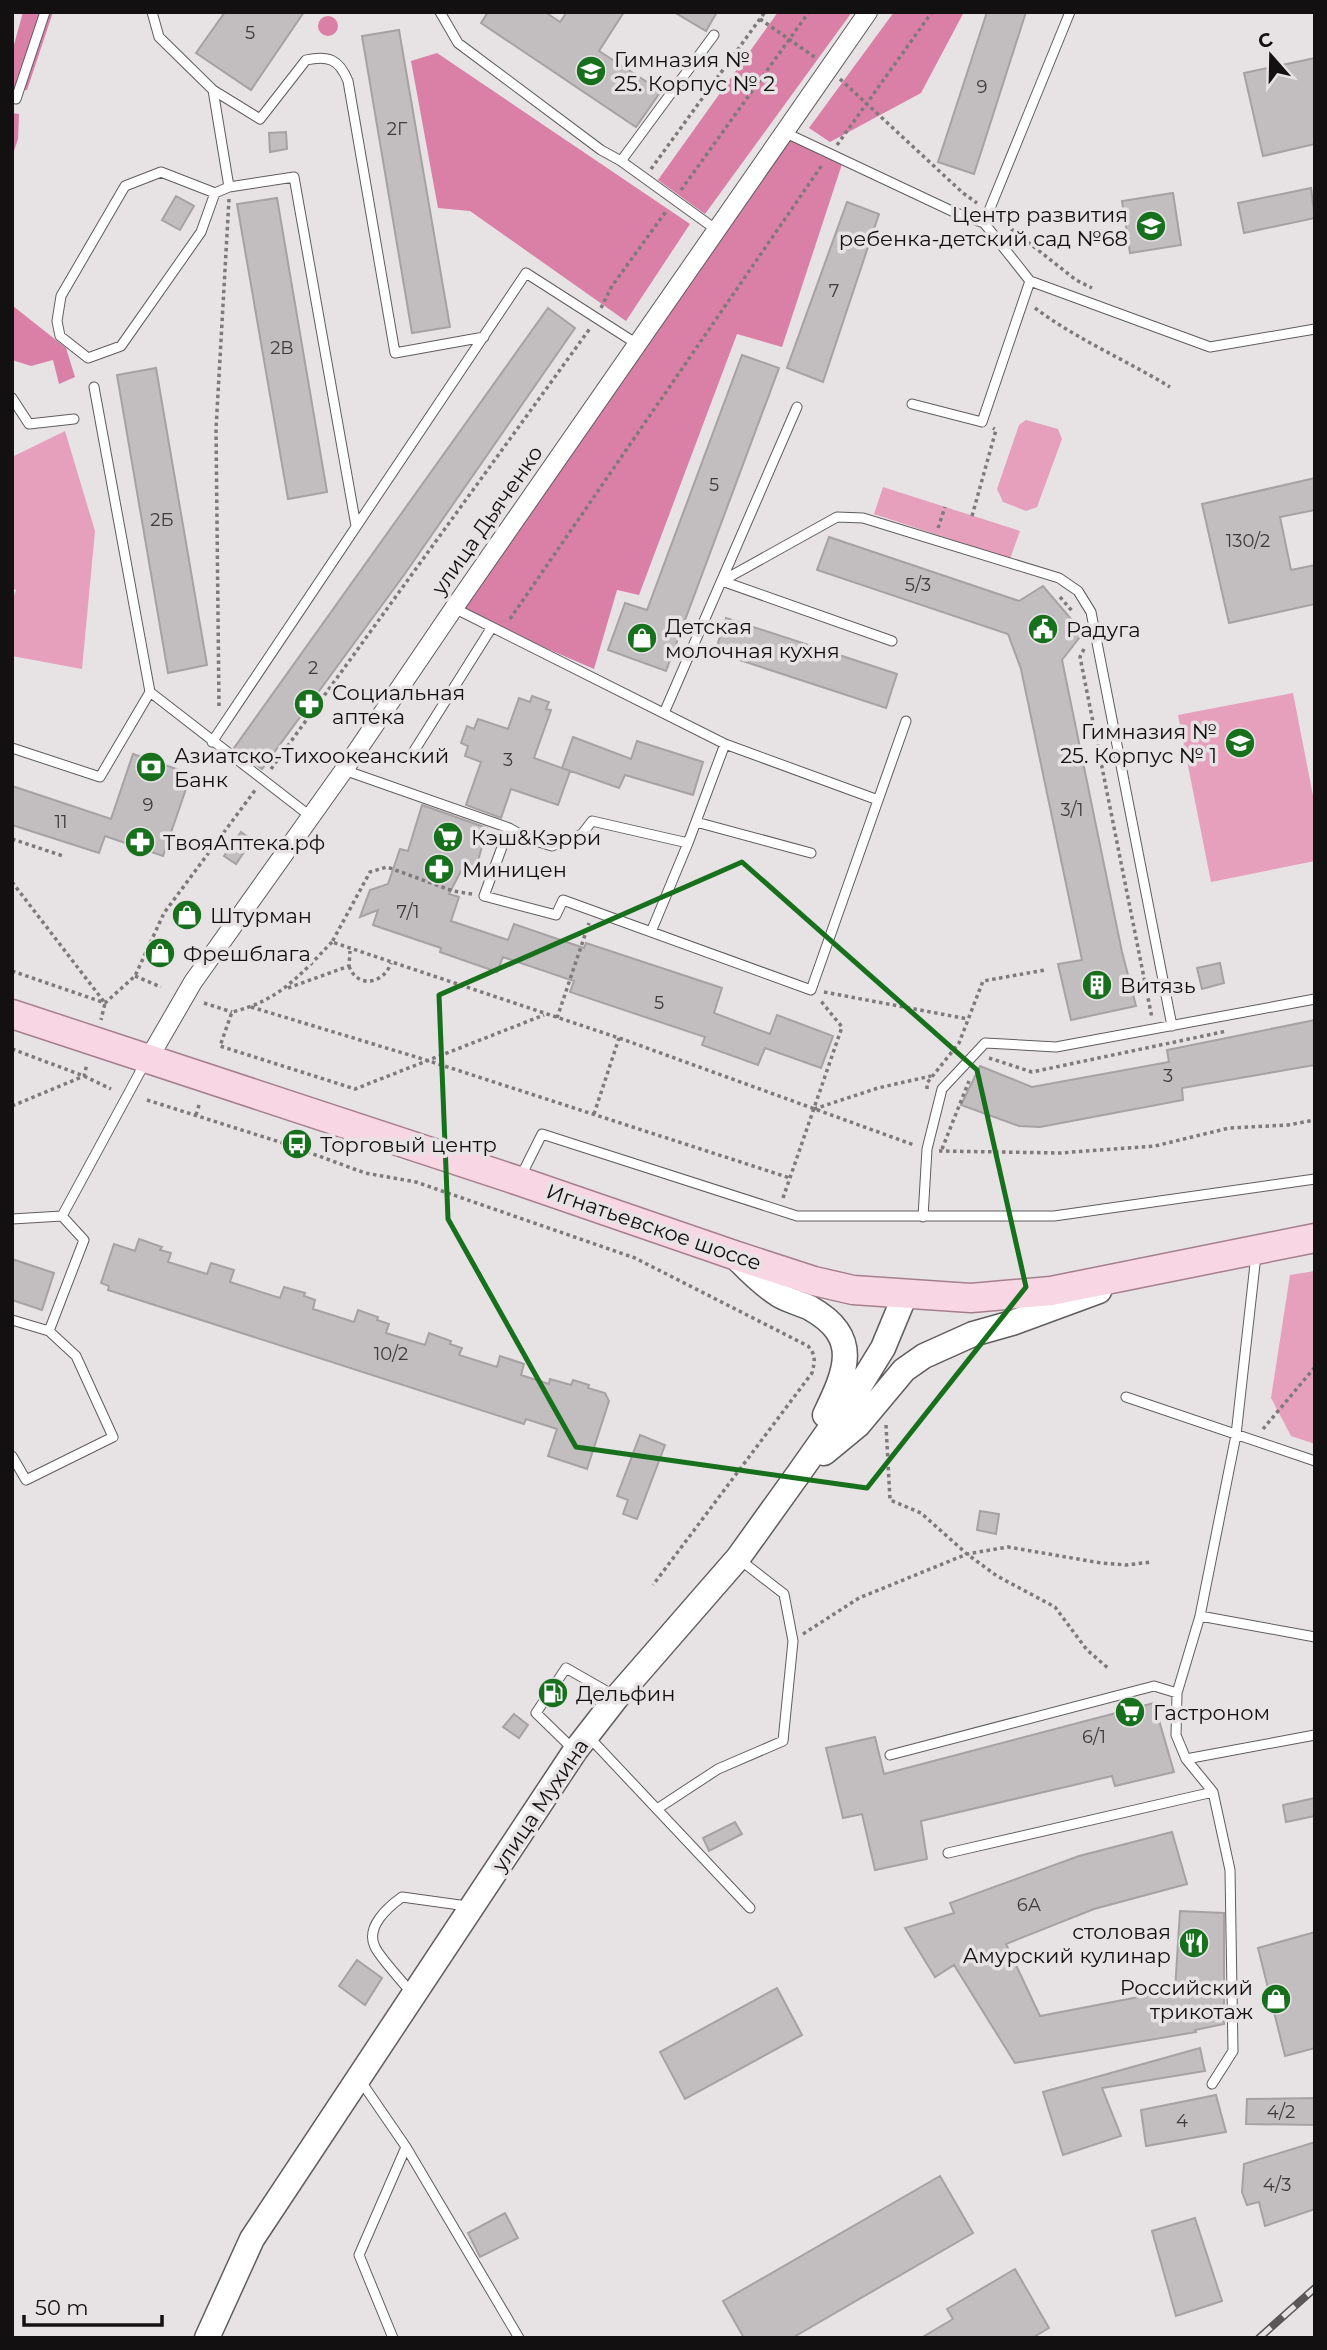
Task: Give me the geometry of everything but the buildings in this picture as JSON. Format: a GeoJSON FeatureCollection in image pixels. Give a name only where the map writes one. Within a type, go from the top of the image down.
{"type":"FeatureCollection","features":[{"type":"Feature","properties":{"kind":"main road","name":"Игнатьевское шоссе"},"geometry":{"type":"LineString","coordinates":[[12,1014],[519,1181],[734,1255],[853,1290],[971,1298],[1051,1291],[1315,1238]]}},
{"type":"Feature","properties":{"kind":"main road"},"geometry":{"type":"LineString","coordinates":[[734,1255],[758,1279],[781,1296],[808,1307],[829,1321],[839,1333],[845,1350],[846,1366],[839,1387],[799,1474]]}},
{"type":"Feature","properties":{"kind":"main road"},"geometry":{"type":"LineString","coordinates":[[799,1474],[858,1425],[904,1370],[924,1356],[972,1334],[1012,1323],[1154,1270]]}},
{"type":"Feature","properties":{"kind":"main road","name":"улица Мухина"},"geometry":{"type":"LineString","coordinates":[[207,2338],[252,2239],[581,1743],[617,1697],[738,1558],[799,1474],[883,1348],[905,1295]]}},
{"type":"Feature","properties":{"kind":"street","name":"улица Дьяченко"},"geometry":{"type":"LineString","coordinates":[[149,1058],[192,982],[344,769],[868,12]]}},
{"type":"Feature","properties":{"kind":"lane"},"geometry":{"type":"LineString","coordinates":[[16,99],[45,12]]}},
{"type":"Feature","properties":{"kind":"lane"},"geometry":{"type":"LineString","coordinates":[[152,12],[159,37],[213,90],[260,119],[306,60],[325,57],[338,65],[348,81],[395,354],[484,337]]}},
{"type":"Feature","properties":{"kind":"lane"},"geometry":{"type":"LineString","coordinates":[[440,12],[458,43],[601,150],[621,161],[718,230]]}},
{"type":"Feature","properties":{"kind":"lane"},"geometry":{"type":"LineString","coordinates":[[984,223],[1070,12]]}},
{"type":"Feature","properties":{"kind":"lane"},"geometry":{"type":"LineString","coordinates":[[621,161],[714,35]]}},
{"type":"Feature","properties":{"kind":"lane"},"geometry":{"type":"LineString","coordinates":[[213,90],[229,187]]}},
{"type":"Feature","properties":{"kind":"lane"},"geometry":{"type":"LineString","coordinates":[[786,133],[956,213],[984,223],[1030,281],[1210,348],[1315,328]]}},
{"type":"Feature","properties":{"kind":"lane"},"geometry":{"type":"LineString","coordinates":[[215,193],[201,232],[121,346],[88,358],[60,336],[57,321],[61,296],[125,186],[161,172],[215,193],[229,187],[294,177],[356,526]]}},
{"type":"Feature","properties":{"kind":"lane"},"geometry":{"type":"LineString","coordinates":[[212,742],[526,273],[637,344]]}},
{"type":"Feature","properties":{"kind":"lane"},"geometry":{"type":"LineString","coordinates":[[912,404],[980,426],[1030,281]]}},
{"type":"Feature","properties":{"kind":"lane"},"geometry":{"type":"LineString","coordinates":[[94,387],[150,692],[310,816]]}},
{"type":"Feature","properties":{"kind":"lane"},"geometry":{"type":"LineString","coordinates":[[12,398],[29,424],[74,419]]}},
{"type":"Feature","properties":{"kind":"lane"},"geometry":{"type":"LineString","coordinates":[[664,713],[797,407]]}},
{"type":"Feature","properties":{"kind":"lane"},"geometry":{"type":"LineString","coordinates":[[722,581],[837,517],[863,518],[1059,578],[1078,591],[1091,612],[1172,1026]]}},
{"type":"Feature","properties":{"kind":"lane"},"geometry":{"type":"LineString","coordinates":[[722,581],[892,641]]}},
{"type":"Feature","properties":{"kind":"lane"},"geometry":{"type":"LineString","coordinates":[[454,608],[725,744],[878,800]]}},
{"type":"Feature","properties":{"kind":"lane"},"geometry":{"type":"LineString","coordinates":[[409,759],[492,627]]}},
{"type":"Feature","properties":{"kind":"lane"},"geometry":{"type":"LineString","coordinates":[[12,748],[100,777],[150,692]]}},
{"type":"Feature","properties":{"kind":"lane"},"geometry":{"type":"LineString","coordinates":[[509,828],[484,896],[556,915],[563,900],[811,990],[906,721]]}},
{"type":"Feature","properties":{"kind":"lane"},"geometry":{"type":"LineString","coordinates":[[651,932],[725,744]]}},
{"type":"Feature","properties":{"kind":"lane"},"geometry":{"type":"LineString","coordinates":[[344,769],[552,846],[582,834],[592,821],[688,843]]}},
{"type":"Feature","properties":{"kind":"lane"},"geometry":{"type":"LineString","coordinates":[[696,822],[811,853]]}},
{"type":"Feature","properties":{"kind":"lane"},"geometry":{"type":"LineString","coordinates":[[923,1217],[927,1149],[942,1089],[985,1042],[1056,1047],[1315,999]]}},
{"type":"Feature","properties":{"kind":"lane"},"geometry":{"type":"LineString","coordinates":[[62,1216],[149,1058]]}},
{"type":"Feature","properties":{"kind":"lane"},"geometry":{"type":"LineString","coordinates":[[519,1181],[542,1135],[797,1216],[1054,1216],[1315,1179]]}},
{"type":"Feature","properties":{"kind":"lane"},"geometry":{"type":"LineString","coordinates":[[12,1219],[62,1216]]}},
{"type":"Feature","properties":{"kind":"lane"},"geometry":{"type":"LineString","coordinates":[[49,1331],[83,1240],[62,1216]]}},
{"type":"Feature","properties":{"kind":"lane"},"geometry":{"type":"LineString","coordinates":[[1212,2084],[1233,2052],[1230,1870],[1213,1791],[1186,1759],[1176,1735],[1177,1693],[1200,1616],[1236,1435],[1256,1250]]}},
{"type":"Feature","properties":{"kind":"lane"},"geometry":{"type":"LineString","coordinates":[[12,1320],[49,1331],[76,1356],[113,1437],[26,1479],[12,1456]]}},
{"type":"Feature","properties":{"kind":"lane"},"geometry":{"type":"LineString","coordinates":[[1126,1397],[1315,1461]]}},
{"type":"Feature","properties":{"kind":"lane"},"geometry":{"type":"LineString","coordinates":[[657,1809],[718,1769],[783,1741],[793,1641],[784,1594],[738,1558]]}},
{"type":"Feature","properties":{"kind":"lane"},"geometry":{"type":"LineString","coordinates":[[1200,1616],[1315,1637]]}},
{"type":"Feature","properties":{"kind":"lane"},"geometry":{"type":"LineString","coordinates":[[617,1697],[566,1668],[537,1713],[581,1743],[657,1809],[750,1908]]}},
{"type":"Feature","properties":{"kind":"lane"},"geometry":{"type":"LineString","coordinates":[[890,1755],[1154,1686],[1177,1693]]}},
{"type":"Feature","properties":{"kind":"lane"},"geometry":{"type":"LineString","coordinates":[[1186,1759],[1315,1735]]}},
{"type":"Feature","properties":{"kind":"lane"},"geometry":{"type":"LineString","coordinates":[[948,1853],[1213,1791]]}},
{"type":"Feature","properties":{"kind":"lane"},"geometry":{"type":"LineString","coordinates":[[414,1996],[374,1946],[373,1931],[379,1919],[389,1906],[402,1897],[473,1907]]}},
{"type":"Feature","properties":{"kind":"lane"},"geometry":{"type":"LineString","coordinates":[[359,2078],[406,2147],[519,2338]]}},
{"type":"Feature","properties":{"kind":"lane"},"geometry":{"type":"LineString","coordinates":[[393,2338],[359,2255],[406,2147]]}},
{"type":"Feature","properties":{"kind":"path"},"geometry":{"type":"LineString","coordinates":[[645,178],[765,12]]}},
{"type":"Feature","properties":{"kind":"path"},"geometry":{"type":"LineString","coordinates":[[100,1022],[105,1003],[135,976],[164,913],[588,333],[612,286],[809,12]]}},
{"type":"Feature","properties":{"kind":"path"},"geometry":{"type":"LineString","coordinates":[[510,619],[865,103],[932,12]]}},
{"type":"Feature","properties":{"kind":"path"},"geometry":{"type":"LineString","coordinates":[[760,19],[830,69],[963,192],[1076,281],[1100,291]]}},
{"type":"Feature","properties":{"kind":"path"},"geometry":{"type":"LineString","coordinates":[[212,742],[219,710],[216,429],[229,187]]}},
{"type":"Feature","properties":{"kind":"path"},"geometry":{"type":"LineString","coordinates":[[1030,281],[1035,308],[1077,336],[1170,387]]}},
{"type":"Feature","properties":{"kind":"path"},"geometry":{"type":"LineString","coordinates":[[972,516],[996,430],[980,426]]}},
{"type":"Feature","properties":{"kind":"path"},"geometry":{"type":"LineString","coordinates":[[1058,594],[1074,613]]}},
{"type":"Feature","properties":{"kind":"path"},"geometry":{"type":"LineString","coordinates":[[1085,646],[1080,657],[1153,1020]]}},
{"type":"Feature","properties":{"kind":"path"},"geometry":{"type":"LineString","coordinates":[[12,839],[64,856]]}},
{"type":"Feature","properties":{"kind":"path"},"geometry":{"type":"LineString","coordinates":[[286,988],[332,942],[370,872],[387,867],[453,891],[484,896]]}},
{"type":"Feature","properties":{"kind":"path"},"geometry":{"type":"LineString","coordinates":[[12,882],[105,1003]]}},
{"type":"Feature","properties":{"kind":"path"},"geometry":{"type":"LineString","coordinates":[[557,1018],[593,911]]}},
{"type":"Feature","properties":{"kind":"path"},"geometry":{"type":"LineString","coordinates":[[332,942],[619,1038],[927,1149],[942,1152],[1060,1153],[1155,1146],[1229,1128],[1288,1125],[1315,1120]]}},
{"type":"Feature","properties":{"kind":"path"},"geometry":{"type":"LineString","coordinates":[[351,950],[349,966],[355,976],[366,981],[384,976],[391,963]]}},
{"type":"Feature","properties":{"kind":"path"},"geometry":{"type":"LineString","coordinates":[[204,1003],[232,1012],[251,1007],[286,988],[349,966]]}},
{"type":"Feature","properties":{"kind":"path"},"geometry":{"type":"LineString","coordinates":[[12,971],[105,1003]]}},
{"type":"Feature","properties":{"kind":"path"},"geometry":{"type":"LineString","coordinates":[[925,1096],[933,1075],[959,1042],[983,981],[1045,971]]}},
{"type":"Feature","properties":{"kind":"path"},"geometry":{"type":"LineString","coordinates":[[135,976],[161,987]]}},
{"type":"Feature","properties":{"kind":"path"},"geometry":{"type":"LineString","coordinates":[[811,990],[968,1019]]}},
{"type":"Feature","properties":{"kind":"path"},"geometry":{"type":"LineString","coordinates":[[779,1210],[842,1027],[811,990]]}},
{"type":"Feature","properties":{"kind":"path"},"geometry":{"type":"LineString","coordinates":[[251,1007],[426,1060],[790,1178]]}},
{"type":"Feature","properties":{"kind":"path"},"geometry":{"type":"LineString","coordinates":[[232,1012],[220,1046],[355,1089],[545,1015]]}},
{"type":"Feature","properties":{"kind":"path"},"geometry":{"type":"LineString","coordinates":[[979,1055],[1032,1072],[1236,1029]]}},
{"type":"Feature","properties":{"kind":"path"},"geometry":{"type":"LineString","coordinates":[[594,1114],[619,1038]]}},
{"type":"Feature","properties":{"kind":"path"},"geometry":{"type":"LineString","coordinates":[[12,1049],[111,1089]]}},
{"type":"Feature","properties":{"kind":"path"},"geometry":{"type":"LineString","coordinates":[[84,1076],[87,1064]]}},
{"type":"Feature","properties":{"kind":"path"},"geometry":{"type":"LineString","coordinates":[[814,1109],[878,1088],[933,1075]]}},
{"type":"Feature","properties":{"kind":"path"},"geometry":{"type":"LineString","coordinates":[[12,1105],[84,1076]]}},
{"type":"Feature","properties":{"kind":"path"},"geometry":{"type":"LineString","coordinates":[[942,1152],[970,1079]]}},
{"type":"Feature","properties":{"kind":"path"},"geometry":{"type":"LineString","coordinates":[[147,1100],[365,1173],[416,1181],[635,1258],[808,1346],[815,1361],[812,1373],[653,1585]]}},
{"type":"Feature","properties":{"kind":"path"},"geometry":{"type":"LineString","coordinates":[[196,1115],[200,1102]]}},
{"type":"Feature","properties":{"kind":"path"},"geometry":{"type":"LineString","coordinates":[[1253,1441],[1315,1367]]}},
{"type":"Feature","properties":{"kind":"path"},"geometry":{"type":"LineString","coordinates":[[886,1425],[890,1500],[921,1513],[997,1576],[1055,1607],[1087,1650],[1108,1668]]}},
{"type":"Feature","properties":{"kind":"path"},"geometry":{"type":"LineString","coordinates":[[793,1641],[859,1598],[967,1553],[1007,1547],[1101,1563],[1126,1565],[1151,1562]]}},
{"type":"Feature","properties":{"kind":"highlighted area"},"geometry":{"type":"Polygon","coordinates":[[[742,862],[977,1070],[1026,1287],[867,1488],[576,1447],[448,1219],[439,995],[742,862]]]}},
{"type":"Feature","properties":{"kind":"shaded area"},"geometry":{"type":"Polygon","coordinates":[[[23,12],[53,12],[27,90],[12,90],[12,52],[23,12]]]}},
{"type":"Feature","properties":{"kind":"shaded area"},"geometry":{"type":"Polygon","coordinates":[[[778,12],[852,12],[705,214],[658,180],[778,12]]]}},
{"type":"Feature","properties":{"kind":"shaded area"},"geometry":{"type":"Polygon","coordinates":[[[894,12],[964,12],[921,93],[830,142],[809,128],[894,12]]]}},
{"type":"Feature","properties":{"kind":"shaded area"},"geometry":{"type":"Polygon","coordinates":[[[324,16],[332,16],[338,26],[332,36],[324,36],[318,30],[318,22],[324,16]]]}},
{"type":"Feature","properties":{"kind":"shaded area"},"geometry":{"type":"Polygon","coordinates":[[[437,53],[690,224],[626,321],[470,211],[438,208],[411,61],[437,53]]]}},
{"type":"Feature","properties":{"kind":"shaded area"},"geometry":{"type":"Polygon","coordinates":[[[12,113],[19,114],[18,139],[12,157],[12,113]]]}},
{"type":"Feature","properties":{"kind":"shaded area"},"geometry":{"type":"Polygon","coordinates":[[[786,133],[843,161],[782,347],[737,334],[639,595],[617,590],[594,669],[454,608],[786,133]]]}},
{"type":"Feature","properties":{"kind":"shaded area"},"geometry":{"type":"Polygon","coordinates":[[[13,306],[66,348],[75,377],[59,384],[53,360],[31,366],[12,360],[13,306]]]}},
{"type":"Feature","properties":{"kind":"shaded area"},"geometry":{"type":"Polygon","coordinates":[[[1026,420],[1058,429],[1062,439],[1037,507],[1026,511],[1003,502],[997,489],[1019,425],[1026,420]]]}},
{"type":"Feature","properties":{"kind":"shaded area"},"geometry":{"type":"Polygon","coordinates":[[[65,431],[95,531],[82,669],[12,656],[12,602],[16,590],[12,588],[12,457],[65,431]]]}},
{"type":"Feature","properties":{"kind":"shaded area"},"geometry":{"type":"Polygon","coordinates":[[[883,487],[1020,531],[1010,559],[874,514],[883,487]]]}},
{"type":"Feature","properties":{"kind":"shaded area"},"geometry":{"type":"Polygon","coordinates":[[[1293,693],[1315,806],[1315,861],[1211,882],[1178,715],[1293,693]]]}},
{"type":"Feature","properties":{"kind":"shaded area"},"geometry":{"type":"Polygon","coordinates":[[[1315,1271],[1315,1444],[1291,1436],[1271,1398],[1290,1275],[1315,1271]]]}},
{"type":"Feature","properties":{"kind":"railway"},"geometry":{"type":"LineString","coordinates":[[1259,2338],[1315,2288]]}},
{"type":"Feature","properties":{"kind":"place","name":"Гимназия № 25. Корпус № 2"},"geometry":{"type":"Point","coordinates":[591,71]}},
{"type":"Feature","properties":{"kind":"place","name":"Центр развития ребенка-детский сад №68"},"geometry":{"type":"Point","coordinates":[1151,226]}},
{"type":"Feature","properties":{"kind":"place","name":"Радуга"},"geometry":{"type":"Point","coordinates":[1043,629]}},
{"type":"Feature","properties":{"kind":"place","name":"Детская молочная кухня"},"geometry":{"type":"Point","coordinates":[642,638]}},
{"type":"Feature","properties":{"kind":"place","name":"Социальная аптека"},"geometry":{"type":"Point","coordinates":[309,704]}},
{"type":"Feature","properties":{"kind":"place","name":"Гимназия № 25. Корпус № 1"},"geometry":{"type":"Point","coordinates":[1240,743]}},
{"type":"Feature","properties":{"kind":"place","name":"Азиатско-Тихоокеанский Банк"},"geometry":{"type":"Point","coordinates":[151,767]}},
{"type":"Feature","properties":{"kind":"place","name":"Кэш&Кэрри"},"geometry":{"type":"Point","coordinates":[448,837]}},
{"type":"Feature","properties":{"kind":"place","name":"ТвояАптека.рф"},"geometry":{"type":"Point","coordinates":[140,842]}},
{"type":"Feature","properties":{"kind":"place","name":"Миницен"},"geometry":{"type":"Point","coordinates":[439,869]}},
{"type":"Feature","properties":{"kind":"place","name":"Штурман"},"geometry":{"type":"Point","coordinates":[187,915]}},
{"type":"Feature","properties":{"kind":"place","name":"Фрешблага"},"geometry":{"type":"Point","coordinates":[160,953]}},
{"type":"Feature","properties":{"kind":"place","name":"Витязь"},"geometry":{"type":"Point","coordinates":[1097,985]}},
{"type":"Feature","properties":{"kind":"place","name":"Торговый центр"},"geometry":{"type":"Point","coordinates":[297,1144]}},
{"type":"Feature","properties":{"kind":"place","name":"Дельфин"},"geometry":{"type":"Point","coordinates":[553,1693]}},
{"type":"Feature","properties":{"kind":"place","name":"Гастроном"},"geometry":{"type":"Point","coordinates":[1130,1712]}},
{"type":"Feature","properties":{"kind":"place","name":"столовая Амурский кулинар"},"geometry":{"type":"Point","coordinates":[1194,1943]}},
{"type":"Feature","properties":{"kind":"place","name":"Российский трикотаж"},"geometry":{"type":"Point","coordinates":[1276,1999]}}]}
